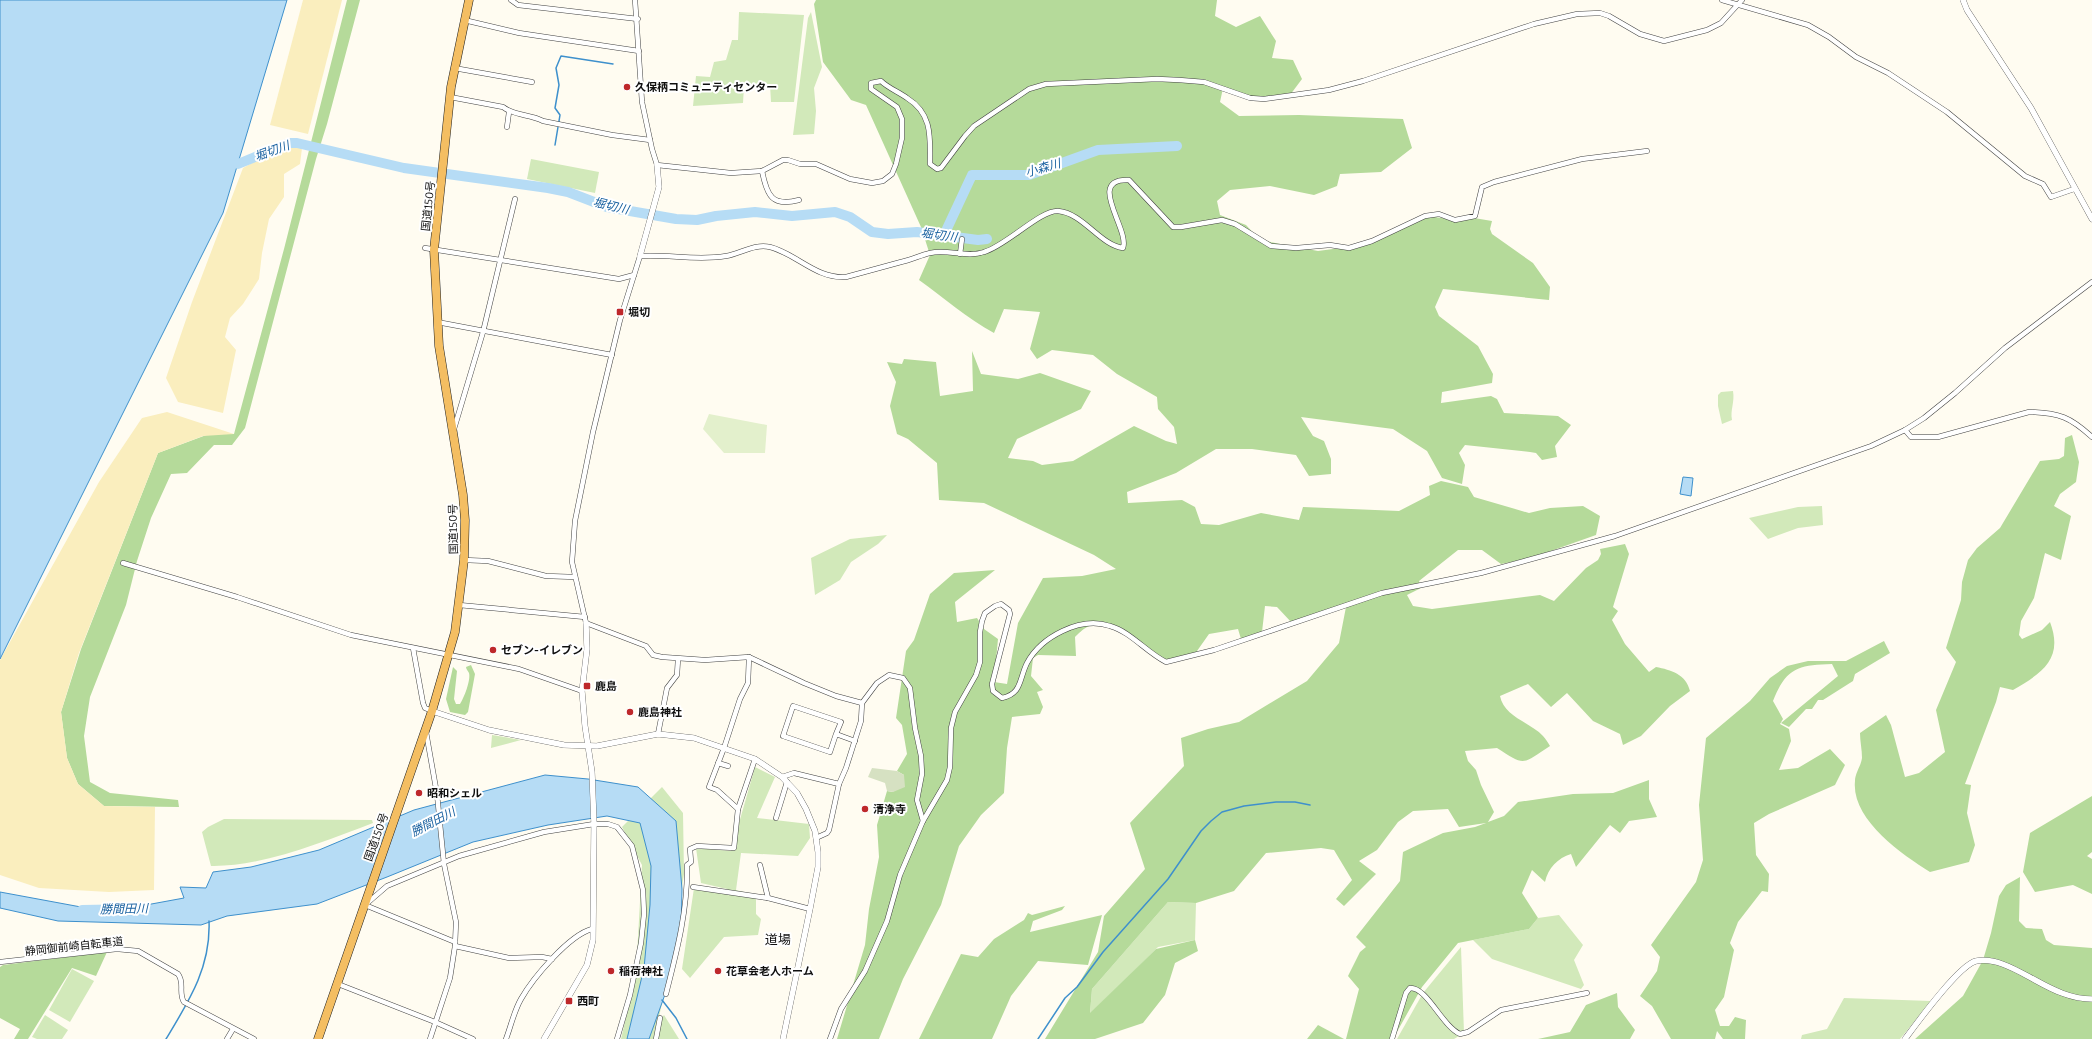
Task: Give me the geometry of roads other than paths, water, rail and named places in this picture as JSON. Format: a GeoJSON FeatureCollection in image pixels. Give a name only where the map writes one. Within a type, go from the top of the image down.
{"type":"FeatureCollection","features":[{"type":"Feature","properties":{"kind":"highway","name":"国道150号"},"geometry":{"type":"LineString","coordinates":[[318,1039],[432,711],[449,656],[459,605],[464,560],[465,520],[453,432],[438,346],[434,250],[450,97],[454,68],[468,0]]}},
{"type":"Feature","properties":{"kind":"street"},"geometry":{"type":"LineString","coordinates":[[511,0],[518,5],[638,19]]}},
{"type":"Feature","properties":{"kind":"street"},"geometry":{"type":"LineString","coordinates":[[544,1039],[587,965],[593,940],[594,823],[592,776],[582,691],[587,649],[586,623],[572,562],[576,515],[593,432],[612,355],[659,187],[657,165],[642,102],[638,19],[635,0]]}},
{"type":"Feature","properties":{"kind":"street"},"geometry":{"type":"LineString","coordinates":[[1722,0],[1737,6],[1808,25],[1829,37],[1856,57],[1888,73],[1948,112],[2025,176],[2043,184],[2051,197],[2074,189]]}},
{"type":"Feature","properties":{"kind":"street"},"geometry":{"type":"LineString","coordinates":[[657,165],[731,172],[762,171],[783,160],[800,164],[816,164],[850,179],[872,183],[883,181],[892,174],[902,138],[902,119],[897,108],[872,89],[871,83],[881,81],[909,99],[924,112],[927,118],[931,138],[930,164],[937,169],[942,168],[964,136],[974,126],[1029,89],[1046,84],[1156,79],[1179,80],[1204,82],[1245,96],[1264,99],[1329,90],[1356,83],[1534,24],[1577,14],[1600,13],[1640,34],[1664,41],[1707,30],[1721,23],[1742,0]]}},
{"type":"Feature","properties":{"kind":"street"},"geometry":{"type":"LineString","coordinates":[[1963,0],[1971,16],[2031,108],[2074,189],[2092,219]]}},
{"type":"Feature","properties":{"kind":"street"},"geometry":{"type":"LineString","coordinates":[[464,20],[518,33],[639,51]]}},
{"type":"Feature","properties":{"kind":"street"},"geometry":{"type":"LineString","coordinates":[[454,68],[532,82]]}},
{"type":"Feature","properties":{"kind":"street"},"geometry":{"type":"LineString","coordinates":[[450,97],[503,107],[509,112],[612,135],[650,140]]}},
{"type":"Feature","properties":{"kind":"street"},"geometry":{"type":"LineString","coordinates":[[507,127],[509,112]]}},
{"type":"Feature","properties":{"kind":"street"},"geometry":{"type":"LineString","coordinates":[[640,256],[657,255],[697,259],[727,256],[759,247],[771,247],[820,273],[836,278],[846,277],[902,262],[932,252],[960,254],[979,253],[991,250],[1044,215],[1056,211],[1065,212],[1111,243],[1123,248],[1124,240],[1109,196],[1110,190],[1115,182],[1122,180],[1129,180],[1173,227],[1222,220],[1235,224],[1271,246],[1296,248],[1330,245],[1349,248],[1372,241],[1425,216],[1440,214],[1455,220],[1475,216],[1482,187],[1494,182],[1582,159],[1648,151]]}},
{"type":"Feature","properties":{"kind":"street"},"geometry":{"type":"LineString","coordinates":[[762,171],[767,190],[775,200],[784,204],[799,200]]}},
{"type":"Feature","properties":{"kind":"street"},"geometry":{"type":"LineString","coordinates":[[453,432],[482,332],[515,199]]}},
{"type":"Feature","properties":{"kind":"street"},"geometry":{"type":"LineString","coordinates":[[960,254],[962,239]]}},
{"type":"Feature","properties":{"kind":"street"},"geometry":{"type":"LineString","coordinates":[[425,248],[619,279],[634,275]]}},
{"type":"Feature","properties":{"kind":"street"},"geometry":{"type":"LineString","coordinates":[[830,1039],[840,1009],[865,970],[887,921],[900,876],[923,821],[947,780],[950,767],[950,728],[955,712],[976,675],[980,662],[980,632],[982,621],[985,613],[995,606],[1001,604],[1009,610],[1010,614],[992,684],[993,691],[1002,698],[1011,696],[1017,691],[1027,664],[1037,649],[1066,629],[1079,624],[1095,623],[1110,626],[1126,634],[1152,655],[1166,662],[1194,656],[1382,593],[1481,573],[1615,536],[1871,446],[1905,430],[1955,394],[2005,348],[2092,282]]}},
{"type":"Feature","properties":{"kind":"street"},"geometry":{"type":"LineString","coordinates":[[437,322],[482,332],[612,355]]}},
{"type":"Feature","properties":{"kind":"street"},"geometry":{"type":"LineString","coordinates":[[1905,430],[1911,437],[1938,437],[2029,412],[2039,412],[2068,418],[2076,422],[2092,437]]}},
{"type":"Feature","properties":{"kind":"street"},"geometry":{"type":"LineString","coordinates":[[464,560],[488,561],[546,576],[575,577]]}},
{"type":"Feature","properties":{"kind":"street"},"geometry":{"type":"LineString","coordinates":[[123,564],[238,597],[351,635],[519,669],[582,691]]}},
{"type":"Feature","properties":{"kind":"street"},"geometry":{"type":"LineString","coordinates":[[459,605],[585,617]]}},
{"type":"Feature","properties":{"kind":"street"},"geometry":{"type":"LineString","coordinates":[[586,623],[646,646],[653,655],[678,659],[704,660],[749,656],[804,683],[836,696],[862,703]]}},
{"type":"Feature","properties":{"kind":"street"},"geometry":{"type":"LineString","coordinates":[[413,648],[423,703],[425,708],[432,711],[489,730],[564,745],[588,746],[658,734],[694,738],[755,759],[787,782],[806,809],[816,838],[818,867],[783,1039]]}},
{"type":"Feature","properties":{"kind":"street"},"geometry":{"type":"LineString","coordinates":[[738,808],[717,790],[709,787],[740,699],[748,683],[749,656]]}},
{"type":"Feature","properties":{"kind":"street"},"geometry":{"type":"LineString","coordinates":[[658,734],[667,688],[677,675],[678,659]]}},
{"type":"Feature","properties":{"kind":"street"},"geometry":{"type":"LineString","coordinates":[[816,838],[827,833],[829,830],[838,784],[846,768],[861,721],[862,703],[877,682],[889,675],[898,675],[908,683],[921,756],[922,774],[918,800],[923,821]]}},
{"type":"Feature","properties":{"kind":"street"},"geometry":{"type":"LineString","coordinates":[[793,706],[840,722],[836,734],[830,752],[783,736],[793,706]]}},
{"type":"Feature","properties":{"kind":"street"},"geometry":{"type":"LineString","coordinates":[[426,729],[437,794],[443,858],[456,922],[455,944],[450,978],[430,1039]]}},
{"type":"Feature","properties":{"kind":"street"},"geometry":{"type":"LineString","coordinates":[[836,734],[855,741]]}},
{"type":"Feature","properties":{"kind":"street"},"geometry":{"type":"LineString","coordinates":[[666,994],[681,934],[687,880],[687,865],[691,862],[690,849],[698,846],[734,848],[738,808],[755,759]]}},
{"type":"Feature","properties":{"kind":"street"},"geometry":{"type":"LineString","coordinates":[[718,763],[728,766]]}},
{"type":"Feature","properties":{"kind":"street"},"geometry":{"type":"LineString","coordinates":[[782,777],[794,773],[838,784]]}},
{"type":"Feature","properties":{"kind":"street"},"geometry":{"type":"LineString","coordinates":[[776,818],[787,782]]}},
{"type":"Feature","properties":{"kind":"street"},"geometry":{"type":"LineString","coordinates":[[552,959],[542,957],[509,958],[455,944],[365,906],[387,886],[444,864],[460,856],[522,838],[594,823],[608,824],[617,827],[625,835],[632,846],[643,890],[641,943],[630,995],[617,1039]]}},
{"type":"Feature","properties":{"kind":"street"},"geometry":{"type":"LineString","coordinates":[[760,864],[768,898]]}},
{"type":"Feature","properties":{"kind":"street"},"geometry":{"type":"LineString","coordinates":[[693,886],[768,898],[810,909]]}},
{"type":"Feature","properties":{"kind":"street"},"geometry":{"type":"LineString","coordinates":[[506,1039],[520,1000],[533,979],[552,959],[584,931],[592,929]]}},
{"type":"Feature","properties":{"kind":"street","name":"静岡御前崎自転車道"},"geometry":{"type":"LineString","coordinates":[[0,962],[117,949],[133,950],[178,974],[182,981],[182,996],[184,1002],[254,1039]]}},
{"type":"Feature","properties":{"kind":"street"},"geometry":{"type":"LineString","coordinates":[[1905,1039],[1959,972],[1974,961],[1983,960],[1998,963],[2066,996],[2092,1000]]}},
{"type":"Feature","properties":{"kind":"street"},"geometry":{"type":"LineString","coordinates":[[338,984],[435,1022],[473,1039]]}},
{"type":"Feature","properties":{"kind":"street"},"geometry":{"type":"LineString","coordinates":[[1392,1039],[1406,993],[1410,988],[1417,989],[1423,993],[1450,1027],[1460,1034],[1468,1032],[1501,1010],[1588,993]]}},
{"type":"Feature","properties":{"kind":"street"},"geometry":{"type":"LineString","coordinates":[[656,1039],[660,1018]]}},
{"type":"Feature","properties":{"kind":"street"},"geometry":{"type":"LineString","coordinates":[[227,1039],[233,1029]]}},
{"type":"Feature","properties":{"kind":"water"},"geometry":{"type":"Polygon","coordinates":[[[0,0],[287,0],[223,213],[0,659],[0,0]]]}},
{"type":"Feature","properties":{"kind":"water"},"geometry":{"type":"Polygon","coordinates":[[[1683,477],[1693,478],[1691,496],[1680,494],[1683,477]]]}},
{"type":"Feature","properties":{"kind":"water"},"geometry":{"type":"Polygon","coordinates":[[[545,775],[588,779],[638,787],[676,821],[682,889],[681,934],[668,986],[649,1039],[627,1039],[644,968],[650,905],[651,866],[640,823],[607,816],[548,825],[473,842],[317,904],[227,916],[201,925],[58,921],[0,908],[0,892],[108,912],[184,898],[180,887],[206,888],[213,872],[251,867],[319,850],[414,810],[545,775]]]}},
{"type":"Feature","properties":{"kind":"waterway"},"geometry":{"type":"LineString","coordinates":[[555,145],[560,115],[555,108],[559,85],[556,68],[561,56],[613,64]]}},
{"type":"Feature","properties":{"kind":"waterway","name":"堀切川"},"geometry":{"type":"LineString","coordinates":[[238,164],[289,143],[297,143],[404,168],[568,192],[607,207],[676,219],[697,220],[716,216],[755,212],[792,216],[835,212],[850,217],[872,232],[888,234],[917,232],[978,240],[987,239]]}},
{"type":"Feature","properties":{"kind":"waterway","name":"小森川"},"geometry":{"type":"LineString","coordinates":[[944,235],[972,175],[1029,175],[1098,150],[1177,146]]}},
{"type":"Feature","properties":{"kind":"waterway"},"geometry":{"type":"LineString","coordinates":[[1038,1039],[1065,998],[1077,987],[1103,952],[1168,879],[1201,831],[1211,821],[1222,812],[1244,806],[1276,802],[1295,802],[1310,805]]}},
{"type":"Feature","properties":{"kind":"waterway","name":"勝間田川"},"geometry":{"type":"LineString","coordinates":[[82,910],[138,909]]}},
{"type":"Feature","properties":{"kind":"waterway"},"geometry":{"type":"LineString","coordinates":[[166,1039],[183,1011],[197,983],[206,954],[209,938],[209,921]]}},
{"type":"Feature","properties":{"kind":"waterway"},"geometry":{"type":"LineString","coordinates":[[662,1000],[676,1018],[687,1039]]}},
{"type":"Feature","properties":{"kind":"place","name":"久保柄コミュニティセンター"},"geometry":{"type":"Point","coordinates":[627,87]}},
{"type":"Feature","properties":{"kind":"place","name":"堀切"},"geometry":{"type":"Point","coordinates":[620,312]}},
{"type":"Feature","properties":{"kind":"place","name":"セブン-イレブン"},"geometry":{"type":"Point","coordinates":[493,650]}},
{"type":"Feature","properties":{"kind":"place","name":"鹿島"},"geometry":{"type":"Point","coordinates":[587,686]}},
{"type":"Feature","properties":{"kind":"place","name":"鹿島神社"},"geometry":{"type":"Point","coordinates":[630,712]}},
{"type":"Feature","properties":{"kind":"place","name":"昭和シェル"},"geometry":{"type":"Point","coordinates":[419,793]}},
{"type":"Feature","properties":{"kind":"place","name":"清浄寺"},"geometry":{"type":"Point","coordinates":[865,809]}},
{"type":"Feature","properties":{"kind":"place","name":"稲荷神社"},"geometry":{"type":"Point","coordinates":[611,971]}},
{"type":"Feature","properties":{"kind":"place","name":"花草会老人ホーム"},"geometry":{"type":"Point","coordinates":[718,971]}},
{"type":"Feature","properties":{"kind":"place","name":"西町"},"geometry":{"type":"Point","coordinates":[569,1001]}},
{"type":"Feature","properties":{"kind":"district","name":"道場"},"geometry":{"type":"Point","coordinates":[778,939]}}]}
